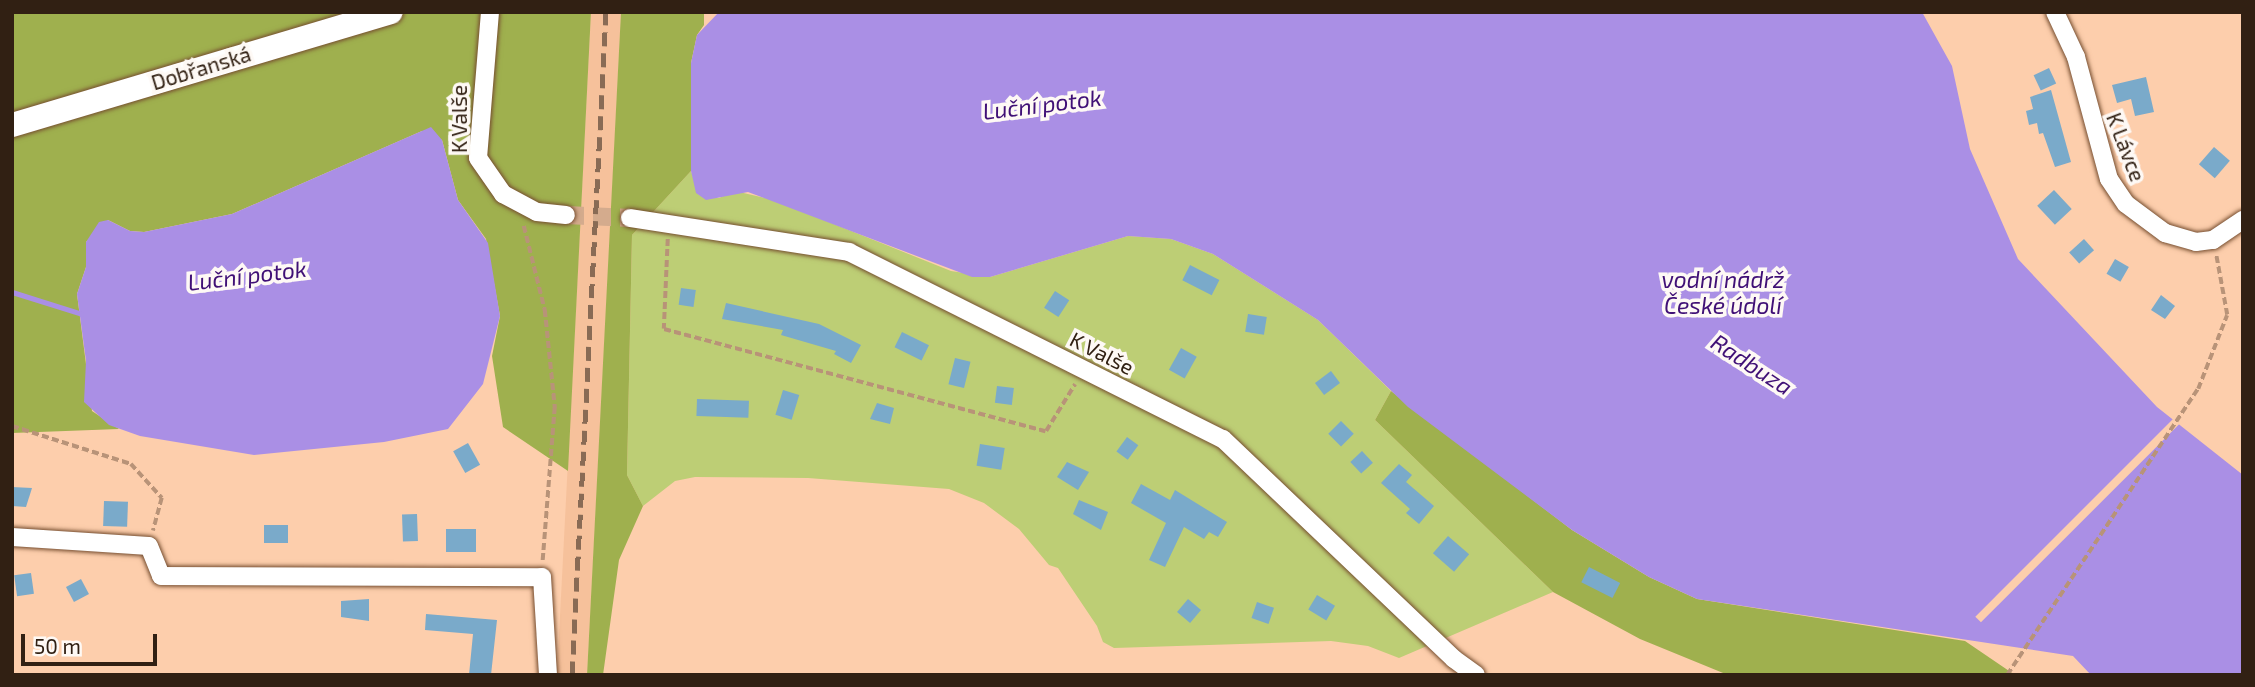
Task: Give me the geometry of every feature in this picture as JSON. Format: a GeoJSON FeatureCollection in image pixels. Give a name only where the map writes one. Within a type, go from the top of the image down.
{"type":"FeatureCollection","features":[{"type":"Feature","properties":{"kind":"street","name":"Dobřanská"},"geometry":{"type":"LineString","coordinates":[[12,125],[390,12]]}},
{"type":"Feature","properties":{"kind":"street","name":"K Valše"},"geometry":{"type":"LineString","coordinates":[[490,12],[478,158],[503,194],[537,212],[566,215]]}},
{"type":"Feature","properties":{"kind":"street","name":"K Lávce"},"geometry":{"type":"LineString","coordinates":[[2055,12],[2076,57],[2093,134],[2117,193],[2165,233],[2196,242],[2213,240]]}},
{"type":"Feature","properties":{"kind":"street","name":"K Valše"},"geometry":{"type":"LineString","coordinates":[[630,218],[849,252],[1223,439],[1454,659],[1476,675]]}},
{"type":"Feature","properties":{"kind":"street"},"geometry":{"type":"LineString","coordinates":[[2213,240],[2243,220]]}},
{"type":"Feature","properties":{"kind":"street"},"geometry":{"type":"LineString","coordinates":[[12,537],[149,546],[161,576],[542,577],[548,675]]}},
{"type":"Feature","properties":{"kind":"path"},"geometry":{"type":"LineString","coordinates":[[519,203],[545,310],[555,407],[542,577]]}},
{"type":"Feature","properties":{"kind":"path"},"geometry":{"type":"LineString","coordinates":[[669,223],[664,329],[1046,430],[1084,369]]}},
{"type":"Feature","properties":{"kind":"path"},"geometry":{"type":"LineString","coordinates":[[2007,675],[2198,389],[2225,325],[2227,306],[2213,240]]}},
{"type":"Feature","properties":{"kind":"path"},"geometry":{"type":"LineString","coordinates":[[12,426],[131,464],[162,498],[149,546]]}},
{"type":"Feature","properties":{"kind":"shaded area"},"geometry":{"type":"Polygon","coordinates":[[[591,12],[621,12],[609,255],[587,675],[557,675],[591,12]]]}},
{"type":"Feature","properties":{"kind":"green space"},"geometry":{"type":"Polygon","coordinates":[[[12,12],[591,12],[568,471],[503,427],[492,356],[500,316],[486,239],[458,200],[442,140],[422,131],[232,214],[144,232],[130,231],[108,220],[86,242],[86,267],[77,294],[92,411],[119,429],[12,433],[12,12]]]}},
{"type":"Feature","properties":{"kind":"green space"},"geometry":{"type":"Polygon","coordinates":[[[621,12],[704,12],[704,25],[697,35],[691,63],[691,171],[632,235],[627,475],[643,506],[619,560],[603,675],[587,675],[621,12]]]}},
{"type":"Feature","properties":{"kind":"green space"},"geometry":{"type":"Polygon","coordinates":[[[691,171],[699,195],[719,198],[735,191],[774,200],[951,271],[990,277],[1128,236],[1171,239],[1213,254],[1318,320],[1391,391],[1375,420],[1553,592],[1399,658],[1368,646],[1331,641],[1114,648],[1103,642],[1097,626],[1058,568],[1049,565],[1019,529],[984,503],[949,489],[808,478],[695,477],[675,481],[643,506],[627,475],[632,235],[691,171]]]}},
{"type":"Feature","properties":{"kind":"green space"},"geometry":{"type":"Polygon","coordinates":[[[1391,391],[1572,530],[1649,577],[1697,599],[1965,641],[2015,675],[1728,675],[1640,639],[1553,592],[1375,420],[1391,391]]]}},
{"type":"Feature","properties":{"kind":"water","name":"vodní nádrž České údolí"},"geometry":{"type":"Polygon","coordinates":[[[719,12],[1922,12],[1952,66],[1970,149],[2018,259],[2157,407],[2243,475],[2243,675],[2091,675],[2073,656],[1697,599],[1649,577],[1572,530],[1408,407],[1318,320],[1213,254],[1171,239],[1128,236],[990,277],[972,277],[748,192],[706,200],[696,193],[691,171],[691,63],[697,35],[719,12]]]}},
{"type":"Feature","properties":{"kind":"water"},"geometry":{"type":"Polygon","coordinates":[[[431,127],[442,140],[458,200],[488,243],[500,316],[483,384],[448,429],[384,442],[254,455],[140,436],[109,425],[84,402],[86,361],[77,294],[86,267],[86,242],[99,222],[108,220],[130,231],[144,232],[232,214],[431,127]]]}},
{"type":"Feature","properties":{"kind":"pier"},"geometry":{"type":"Polygon","coordinates":[[[2174,418],[2180,424],[1981,622],[1975,617],[2174,418]]]}},
{"type":"Feature","properties":{"kind":"building"},"geometry":{"type":"Polygon","coordinates":[[[2049,68],[2056,83],[2041,91],[2034,75],[2049,68]]]}},
{"type":"Feature","properties":{"kind":"building"},"geometry":{"type":"Polygon","coordinates":[[[2146,77],[2154,112],[2135,116],[2131,99],[2117,103],[2112,85],[2146,77]]]}},
{"type":"Feature","properties":{"kind":"building"},"geometry":{"type":"Polygon","coordinates":[[[2051,90],[2071,162],[2055,167],[2043,133],[2039,134],[2037,123],[2029,125],[2026,111],[2033,109],[2030,97],[2051,90]]]}},
{"type":"Feature","properties":{"kind":"building"},"geometry":{"type":"Polygon","coordinates":[[[2214,147],[2230,161],[2215,178],[2199,164],[2214,147]]]}},
{"type":"Feature","properties":{"kind":"building"},"geometry":{"type":"Polygon","coordinates":[[[2054,190],[2072,209],[2055,225],[2037,206],[2054,190]]]}},
{"type":"Feature","properties":{"kind":"building"},"geometry":{"type":"Polygon","coordinates":[[[2084,239],[2094,250],[2079,264],[2069,252],[2084,239]]]}},
{"type":"Feature","properties":{"kind":"building"},"geometry":{"type":"Polygon","coordinates":[[[2115,259],[2129,267],[2120,282],[2106,274],[2115,259]]]}},
{"type":"Feature","properties":{"kind":"building"},"geometry":{"type":"Polygon","coordinates":[[[1190,265],[1219,280],[1212,295],[1182,280],[1190,265]]]}},
{"type":"Feature","properties":{"kind":"building"},"geometry":{"type":"Polygon","coordinates":[[[681,288],[696,290],[693,307],[679,305],[681,288]]]}},
{"type":"Feature","properties":{"kind":"building"},"geometry":{"type":"Polygon","coordinates":[[[1055,291],[1069,300],[1058,317],[1044,308],[1055,291]]]}},
{"type":"Feature","properties":{"kind":"building"},"geometry":{"type":"Polygon","coordinates":[[[2161,295],[2175,306],[2165,319],[2151,310],[2161,295]]]}},
{"type":"Feature","properties":{"kind":"building"},"geometry":{"type":"Polygon","coordinates":[[[726,303],[819,324],[861,345],[851,363],[834,354],[836,351],[781,335],[783,330],[722,319],[726,303]]]}},
{"type":"Feature","properties":{"kind":"building"},"geometry":{"type":"Polygon","coordinates":[[[1248,314],[1267,317],[1264,335],[1245,332],[1248,314]]]}},
{"type":"Feature","properties":{"kind":"building"},"geometry":{"type":"Polygon","coordinates":[[[902,332],[929,345],[922,360],[895,347],[902,332]]]}},
{"type":"Feature","properties":{"kind":"building"},"geometry":{"type":"Polygon","coordinates":[[[1181,348],[1197,357],[1185,379],[1169,370],[1181,348]]]}},
{"type":"Feature","properties":{"kind":"building"},"geometry":{"type":"Polygon","coordinates":[[[955,358],[971,362],[964,388],[948,384],[955,358]]]}},
{"type":"Feature","properties":{"kind":"building"},"geometry":{"type":"Polygon","coordinates":[[[1331,371],[1340,383],[1324,395],[1315,383],[1331,371]]]}},
{"type":"Feature","properties":{"kind":"building"},"geometry":{"type":"Polygon","coordinates":[[[997,386],[1014,388],[1012,405],[995,403],[997,386]]]}},
{"type":"Feature","properties":{"kind":"building"},"geometry":{"type":"Polygon","coordinates":[[[783,390],[799,395],[792,420],[775,415],[783,390]]]}},
{"type":"Feature","properties":{"kind":"building"},"geometry":{"type":"Polygon","coordinates":[[[697,399],[749,401],[748,418],[696,416],[697,399]]]}},
{"type":"Feature","properties":{"kind":"building"},"geometry":{"type":"Polygon","coordinates":[[[877,403],[894,408],[890,424],[870,419],[877,403]]]}},
{"type":"Feature","properties":{"kind":"building"},"geometry":{"type":"Polygon","coordinates":[[[1341,421],[1354,434],[1341,446],[1328,434],[1341,421]]]}},
{"type":"Feature","properties":{"kind":"building"},"geometry":{"type":"Polygon","coordinates":[[[1127,437],[1138,445],[1128,460],[1116,452],[1127,437]]]}},
{"type":"Feature","properties":{"kind":"building"},"geometry":{"type":"Polygon","coordinates":[[[468,443],[480,465],[465,473],[453,451],[468,443]]]}},
{"type":"Feature","properties":{"kind":"building"},"geometry":{"type":"Polygon","coordinates":[[[980,444],[1005,448],[1001,470],[977,466],[980,444]]]}},
{"type":"Feature","properties":{"kind":"building"},"geometry":{"type":"Polygon","coordinates":[[[1362,451],[1373,463],[1361,474],[1350,462],[1362,451]]]}},
{"type":"Feature","properties":{"kind":"building"},"geometry":{"type":"Polygon","coordinates":[[[1067,462],[1089,472],[1078,490],[1057,477],[1067,462]]]}},
{"type":"Feature","properties":{"kind":"building"},"geometry":{"type":"Polygon","coordinates":[[[1399,464],[1412,475],[1406,482],[1434,506],[1419,524],[1406,513],[1410,509],[1381,483],[1399,464]]]}},
{"type":"Feature","properties":{"kind":"building"},"geometry":{"type":"Polygon","coordinates":[[[1141,484],[1170,500],[1175,490],[1227,522],[1218,537],[1209,532],[1204,539],[1184,527],[1165,567],[1149,560],[1166,523],[1131,503],[1141,484]]]}},
{"type":"Feature","properties":{"kind":"building"},"geometry":{"type":"Polygon","coordinates":[[[12,487],[32,488],[26,507],[12,506],[12,487]]]}},
{"type":"Feature","properties":{"kind":"building"},"geometry":{"type":"Polygon","coordinates":[[[1079,500],[1108,512],[1101,530],[1073,514],[1079,500]]]}},
{"type":"Feature","properties":{"kind":"building"},"geometry":{"type":"Polygon","coordinates":[[[104,501],[128,502],[127,527],[103,526],[104,501]]]}},
{"type":"Feature","properties":{"kind":"building"},"geometry":{"type":"Polygon","coordinates":[[[417,514],[418,541],[403,542],[402,515],[417,514]]]}},
{"type":"Feature","properties":{"kind":"building"},"geometry":{"type":"Polygon","coordinates":[[[264,525],[288,525],[288,543],[264,543],[264,525]]]}},
{"type":"Feature","properties":{"kind":"building"},"geometry":{"type":"Polygon","coordinates":[[[446,529],[476,529],[476,552],[446,552],[446,529]]]}},
{"type":"Feature","properties":{"kind":"building"},"geometry":{"type":"Polygon","coordinates":[[[1448,536],[1469,554],[1454,572],[1433,553],[1448,536]]]}},
{"type":"Feature","properties":{"kind":"building"},"geometry":{"type":"Polygon","coordinates":[[[1589,567],[1620,583],[1612,598],[1581,582],[1589,567]]]}},
{"type":"Feature","properties":{"kind":"building"},"geometry":{"type":"Polygon","coordinates":[[[31,573],[34,594],[17,596],[14,575],[31,573]]]}},
{"type":"Feature","properties":{"kind":"building"},"geometry":{"type":"Polygon","coordinates":[[[81,579],[89,594],[74,602],[66,587],[81,579]]]}},
{"type":"Feature","properties":{"kind":"building"},"geometry":{"type":"Polygon","coordinates":[[[1317,595],[1335,606],[1326,620],[1308,610],[1317,595]]]}},
{"type":"Feature","properties":{"kind":"building"},"geometry":{"type":"Polygon","coordinates":[[[369,599],[369,621],[341,617],[341,601],[369,599]]]}},
{"type":"Feature","properties":{"kind":"building"},"geometry":{"type":"Polygon","coordinates":[[[1188,599],[1201,610],[1190,623],[1177,612],[1188,599]]]}},
{"type":"Feature","properties":{"kind":"building"},"geometry":{"type":"Polygon","coordinates":[[[1257,602],[1274,608],[1268,624],[1251,618],[1257,602]]]}},
{"type":"Feature","properties":{"kind":"building"},"geometry":{"type":"Polygon","coordinates":[[[426,614],[497,620],[491,675],[469,675],[473,634],[425,630],[426,614]]]}},
{"type":"Feature","properties":{"kind":"waterway","name":"Luční potok"},"geometry":{"type":"LineString","coordinates":[[12,292],[82,314]]}},
{"type":"Feature","properties":{"kind":"tunnel"},"geometry":{"type":"LineString","coordinates":[[566,215],[630,218]]}},
{"type":"Feature","properties":{"kind":"railway"},"geometry":{"type":"LineString","coordinates":[[572,675],[606,12]]}},
{"type":"Feature","properties":{"kind":"water label","name":"Radbuza"},"geometry":{"type":"Point","coordinates":[1752,364]}}]}
